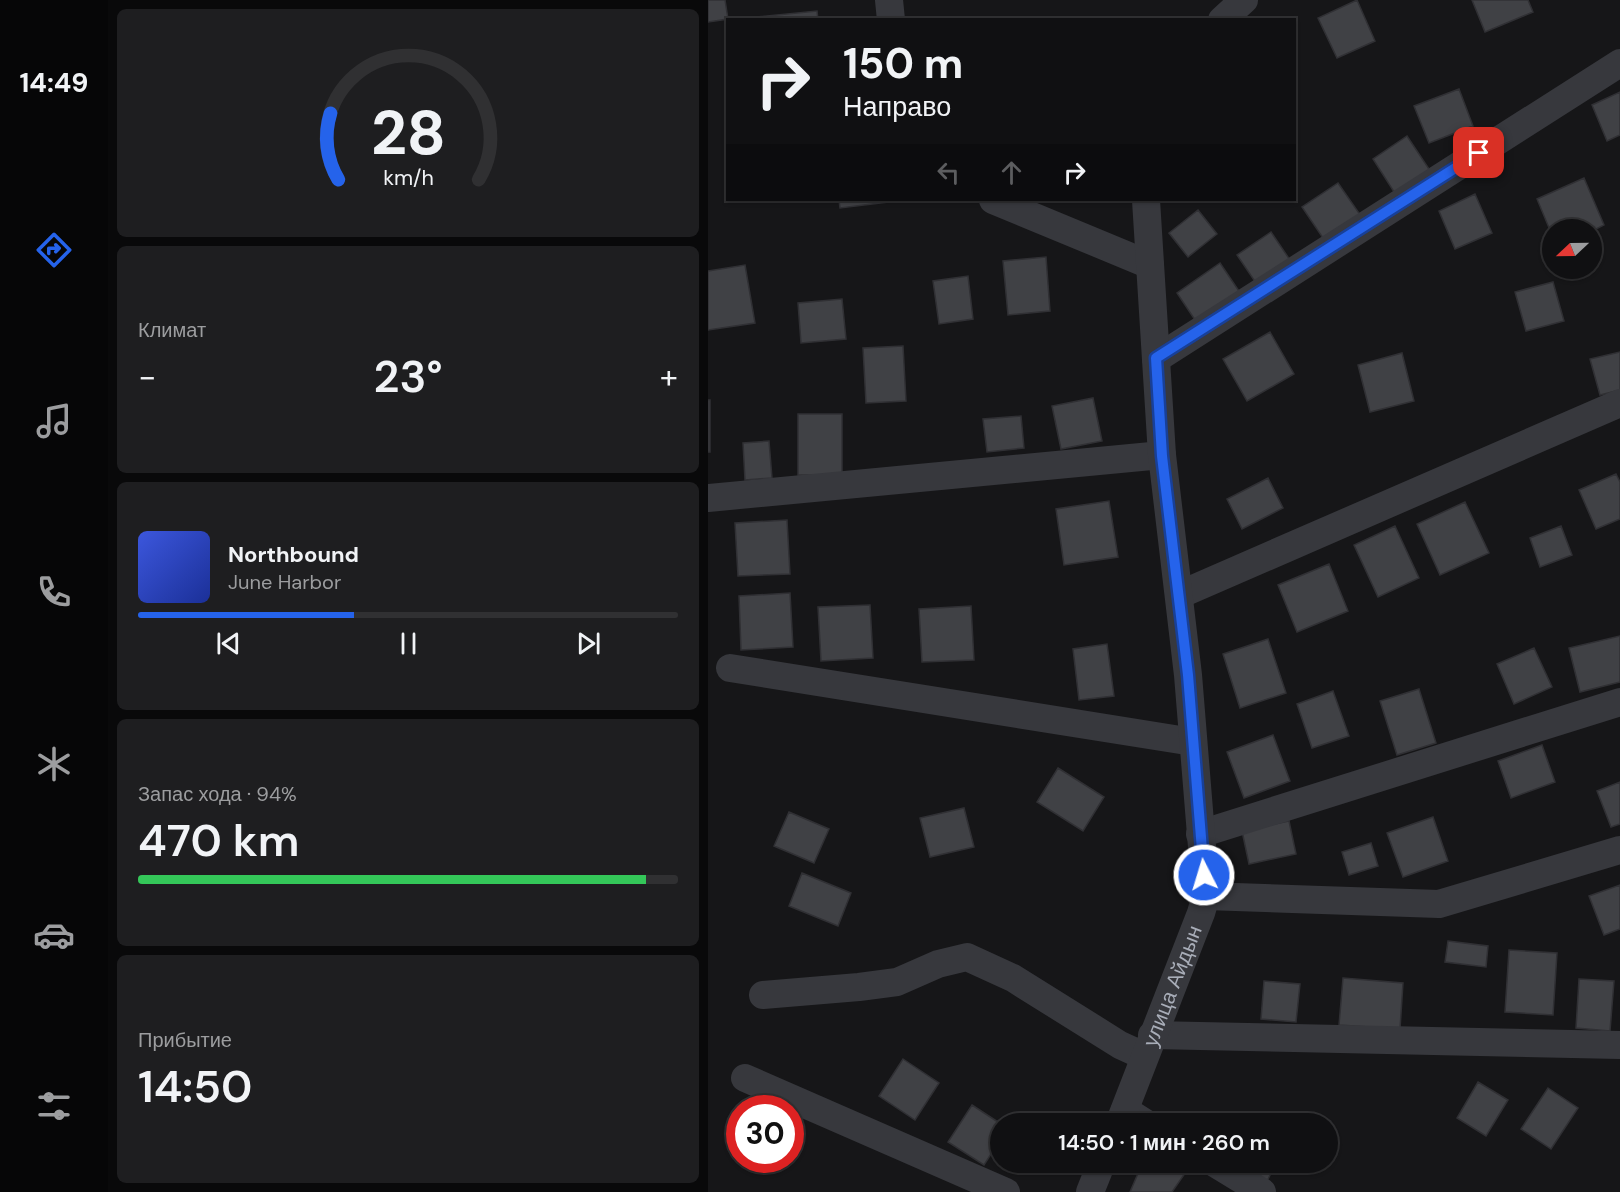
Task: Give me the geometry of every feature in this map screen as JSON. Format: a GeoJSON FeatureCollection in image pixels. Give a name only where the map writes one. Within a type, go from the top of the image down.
{"type":"FeatureCollection","features":[{"type":"Feature","properties":{"kind":"street"},"geometry":{"type":"LineString","coordinates":[[889,0],[891,18]]}},
{"type":"Feature","properties":{"kind":"street"},"geometry":{"type":"LineString","coordinates":[[1224,18],[1244,0]]}},
{"type":"Feature","properties":{"kind":"street"},"geometry":{"type":"LineString","coordinates":[[1156,358],[1620,63]]}},
{"type":"Feature","properties":{"kind":"street"},"geometry":{"type":"LineString","coordinates":[[995,201],[1150,265]]}},
{"type":"Feature","properties":{"kind":"street","name":"улица Айдын"},"geometry":{"type":"LineString","coordinates":[[1131,1113],[1148,1046],[1206,896],[1179,595],[1162,456],[1146,201]]}},
{"type":"Feature","properties":{"kind":"street"},"geometry":{"type":"LineString","coordinates":[[1179,595],[1620,403]]}},
{"type":"Feature","properties":{"kind":"street"},"geometry":{"type":"LineString","coordinates":[[708,498],[1162,456]]}},
{"type":"Feature","properties":{"kind":"street"},"geometry":{"type":"LineString","coordinates":[[730,668],[1193,742]]}},
{"type":"Feature","properties":{"kind":"street"},"geometry":{"type":"LineString","coordinates":[[1200,834],[1620,702]]}},
{"type":"Feature","properties":{"kind":"street"},"geometry":{"type":"LineString","coordinates":[[1206,896],[1439,904],[1620,850]]}},
{"type":"Feature","properties":{"kind":"street"},"geometry":{"type":"LineString","coordinates":[[763,995],[897,982],[938,964],[967,957],[1013,978],[1120,1045],[1620,1045]]}},
{"type":"Feature","properties":{"kind":"street"},"geometry":{"type":"LineString","coordinates":[[745,1077],[1006,1192]]}},
{"type":"Feature","properties":{"kind":"street"},"geometry":{"type":"LineString","coordinates":[[1090,1192],[1098,1173]]}},
{"type":"Feature","properties":{"kind":"street"},"geometry":{"type":"LineString","coordinates":[[1231,1173],[1262,1192]]}},
{"type":"Feature","properties":{"kind":"building"},"geometry":{"type":"Polygon","coordinates":[[[708,0],[725,0],[728,18],[708,22],[708,0]]]}},
{"type":"Feature","properties":{"kind":"building"},"geometry":{"type":"Polygon","coordinates":[[[1357,0],[1375,41],[1337,58],[1318,18],[1357,0]]]}},
{"type":"Feature","properties":{"kind":"building"},"geometry":{"type":"Polygon","coordinates":[[[1472,0],[1528,0],[1533,12],[1485,32],[1472,0]]]}},
{"type":"Feature","properties":{"kind":"building"},"geometry":{"type":"Polygon","coordinates":[[[817,11],[818,18],[757,18],[817,11]]]}},
{"type":"Feature","properties":{"kind":"building"},"geometry":{"type":"Polygon","coordinates":[[[1459,89],[1473,126],[1429,143],[1414,106],[1459,89]]]}},
{"type":"Feature","properties":{"kind":"building"},"geometry":{"type":"Polygon","coordinates":[[[1620,92],[1620,135],[1607,141],[1592,105],[1620,92]]]}},
{"type":"Feature","properties":{"kind":"building"},"geometry":{"type":"Polygon","coordinates":[[[1407,136],[1431,172],[1396,195],[1373,159],[1407,136]]]}},
{"type":"Feature","properties":{"kind":"building"},"geometry":{"type":"Polygon","coordinates":[[[1584,178],[1601,219],[1545,219],[1537,199],[1584,178]]]}},
{"type":"Feature","properties":{"kind":"building"},"geometry":{"type":"Polygon","coordinates":[[[1338,183],[1361,216],[1325,241],[1302,207],[1338,183]]]}},
{"type":"Feature","properties":{"kind":"building"},"geometry":{"type":"Polygon","coordinates":[[[1475,194],[1492,233],[1455,249],[1439,211],[1475,194]]]}},
{"type":"Feature","properties":{"kind":"building"},"geometry":{"type":"Polygon","coordinates":[[[839,201],[888,201],[888,202],[840,208],[839,201]]]}},
{"type":"Feature","properties":{"kind":"building"},"geometry":{"type":"Polygon","coordinates":[[[1198,210],[1217,234],[1188,257],[1169,233],[1198,210]]]}},
{"type":"Feature","properties":{"kind":"building"},"geometry":{"type":"Polygon","coordinates":[[[1271,232],[1290,260],[1256,283],[1237,255],[1271,232]]]}},
{"type":"Feature","properties":{"kind":"building"},"geometry":{"type":"Polygon","coordinates":[[[1046,257],[1050,311],[1008,315],[1003,261],[1046,257]]]}},
{"type":"Feature","properties":{"kind":"building"},"geometry":{"type":"Polygon","coordinates":[[[1220,263],[1243,297],[1199,326],[1177,293],[1220,263]]]}},
{"type":"Feature","properties":{"kind":"building"},"geometry":{"type":"Polygon","coordinates":[[[745,265],[755,323],[708,330],[708,271],[745,265]]]}},
{"type":"Feature","properties":{"kind":"building"},"geometry":{"type":"Polygon","coordinates":[[[968,276],[973,319],[939,324],[933,281],[968,276]]]}},
{"type":"Feature","properties":{"kind":"building"},"geometry":{"type":"Polygon","coordinates":[[[1553,282],[1564,321],[1526,331],[1515,292],[1553,282]]]}},
{"type":"Feature","properties":{"kind":"building"},"geometry":{"type":"Polygon","coordinates":[[[842,299],[846,339],[801,343],[798,303],[842,299]]]}},
{"type":"Feature","properties":{"kind":"building"},"geometry":{"type":"Polygon","coordinates":[[[1270,332],[1294,374],[1247,401],[1223,359],[1270,332]]]}},
{"type":"Feature","properties":{"kind":"building"},"geometry":{"type":"Polygon","coordinates":[[[903,346],[906,401],[866,403],[863,348],[903,346]]]}},
{"type":"Feature","properties":{"kind":"building"},"geometry":{"type":"Polygon","coordinates":[[[1620,352],[1620,390],[1600,395],[1590,359],[1620,352]]]}},
{"type":"Feature","properties":{"kind":"building"},"geometry":{"type":"Polygon","coordinates":[[[1402,353],[1414,401],[1370,412],[1358,365],[1402,353]]]}},
{"type":"Feature","properties":{"kind":"building"},"geometry":{"type":"Polygon","coordinates":[[[1093,398],[1102,441],[1061,449],[1052,406],[1093,398]]]}},
{"type":"Feature","properties":{"kind":"building"},"geometry":{"type":"Polygon","coordinates":[[[708,400],[710,400],[710,452],[708,452],[708,400]]]}},
{"type":"Feature","properties":{"kind":"building"},"geometry":{"type":"Polygon","coordinates":[[[798,414],[842,414],[842,475],[798,475],[798,414]]]}},
{"type":"Feature","properties":{"kind":"building"},"geometry":{"type":"Polygon","coordinates":[[[1021,416],[1024,448],[987,452],[983,419],[1021,416]]]}},
{"type":"Feature","properties":{"kind":"building"},"geometry":{"type":"Polygon","coordinates":[[[769,441],[772,478],[745,480],[743,443],[769,441]]]}},
{"type":"Feature","properties":{"kind":"building"},"geometry":{"type":"Polygon","coordinates":[[[1616,474],[1620,482],[1620,519],[1596,529],[1579,490],[1616,474]]]}},
{"type":"Feature","properties":{"kind":"building"},"geometry":{"type":"Polygon","coordinates":[[[1268,478],[1283,508],[1242,529],[1227,499],[1268,478]]]}},
{"type":"Feature","properties":{"kind":"building"},"geometry":{"type":"Polygon","coordinates":[[[1109,501],[1118,557],[1064,565],[1056,509],[1109,501]]]}},
{"type":"Feature","properties":{"kind":"building"},"geometry":{"type":"Polygon","coordinates":[[[1465,502],[1489,553],[1440,575],[1417,524],[1465,502]]]}},
{"type":"Feature","properties":{"kind":"building"},"geometry":{"type":"Polygon","coordinates":[[[787,520],[790,574],[738,576],[735,523],[787,520]]]}},
{"type":"Feature","properties":{"kind":"building"},"geometry":{"type":"Polygon","coordinates":[[[1395,526],[1419,578],[1378,597],[1354,545],[1395,526]]]}},
{"type":"Feature","properties":{"kind":"building"},"geometry":{"type":"Polygon","coordinates":[[[1561,526],[1572,555],[1540,567],[1530,538],[1561,526]]]}},
{"type":"Feature","properties":{"kind":"building"},"geometry":{"type":"Polygon","coordinates":[[[1329,564],[1348,611],[1297,632],[1278,585],[1329,564]]]}},
{"type":"Feature","properties":{"kind":"building"},"geometry":{"type":"Polygon","coordinates":[[[790,593],[793,647],[741,650],[739,596],[790,593]]]}},
{"type":"Feature","properties":{"kind":"building"},"geometry":{"type":"Polygon","coordinates":[[[870,605],[873,658],[821,661],[818,607],[870,605]]]}},
{"type":"Feature","properties":{"kind":"building"},"geometry":{"type":"Polygon","coordinates":[[[971,606],[974,660],[922,662],[919,609],[971,606]]]}},
{"type":"Feature","properties":{"kind":"building"},"geometry":{"type":"Polygon","coordinates":[[[1620,636],[1620,682],[1580,692],[1569,648],[1620,636]]]}},
{"type":"Feature","properties":{"kind":"building"},"geometry":{"type":"Polygon","coordinates":[[[1268,639],[1286,693],[1240,708],[1223,654],[1268,639]]]}},
{"type":"Feature","properties":{"kind":"building"},"geometry":{"type":"Polygon","coordinates":[[[1107,644],[1114,696],[1079,700],[1073,649],[1107,644]]]}},
{"type":"Feature","properties":{"kind":"building"},"geometry":{"type":"Polygon","coordinates":[[[1534,648],[1552,687],[1514,704],[1497,664],[1534,648]]]}},
{"type":"Feature","properties":{"kind":"building"},"geometry":{"type":"Polygon","coordinates":[[[1419,689],[1436,743],[1397,755],[1380,701],[1419,689]]]}},
{"type":"Feature","properties":{"kind":"building"},"geometry":{"type":"Polygon","coordinates":[[[1333,691],[1349,736],[1312,748],[1297,704],[1333,691]]]}},
{"type":"Feature","properties":{"kind":"building"},"geometry":{"type":"Polygon","coordinates":[[[1273,735],[1290,781],[1244,798],[1227,752],[1273,735]]]}},
{"type":"Feature","properties":{"kind":"building"},"geometry":{"type":"Polygon","coordinates":[[[1542,745],[1555,782],[1511,798],[1498,761],[1542,745]]]}},
{"type":"Feature","properties":{"kind":"building"},"geometry":{"type":"Polygon","coordinates":[[[1058,768],[1104,797],[1083,831],[1037,802],[1058,768]]]}},
{"type":"Feature","properties":{"kind":"building"},"geometry":{"type":"Polygon","coordinates":[[[1620,782],[1620,824],[1611,827],[1597,791],[1620,782]]]}},
{"type":"Feature","properties":{"kind":"building"},"geometry":{"type":"Polygon","coordinates":[[[964,808],[974,847],[930,857],[920,818],[964,808]]]}},
{"type":"Feature","properties":{"kind":"building"},"geometry":{"type":"Polygon","coordinates":[[[789,812],[829,829],[814,863],[774,846],[789,812]]]}},
{"type":"Feature","properties":{"kind":"building"},"geometry":{"type":"Polygon","coordinates":[[[1433,817],[1448,861],[1403,877],[1387,833],[1433,817]]]}},
{"type":"Feature","properties":{"kind":"building"},"geometry":{"type":"Polygon","coordinates":[[[1289,821],[1296,854],[1249,864],[1242,831],[1289,821]]]}},
{"type":"Feature","properties":{"kind":"building"},"geometry":{"type":"Polygon","coordinates":[[[1371,843],[1378,866],[1349,875],[1342,852],[1371,843]]]}},
{"type":"Feature","properties":{"kind":"building"},"geometry":{"type":"Polygon","coordinates":[[[802,873],[851,893],[838,926],[789,906],[802,873]]]}},
{"type":"Feature","properties":{"kind":"building"},"geometry":{"type":"Polygon","coordinates":[[[1620,885],[1620,929],[1604,935],[1589,896],[1620,885]]]}},
{"type":"Feature","properties":{"kind":"building"},"geometry":{"type":"Polygon","coordinates":[[[1448,941],[1488,946],[1486,967],[1445,962],[1448,941]]]}},
{"type":"Feature","properties":{"kind":"building"},"geometry":{"type":"Polygon","coordinates":[[[1509,950],[1557,953],[1553,1015],[1505,1012],[1509,950]]]}},
{"type":"Feature","properties":{"kind":"building"},"geometry":{"type":"Polygon","coordinates":[[[1343,978],[1403,983],[1400,1029],[1339,1025],[1343,978]]]}},
{"type":"Feature","properties":{"kind":"building"},"geometry":{"type":"Polygon","coordinates":[[[1579,979],[1614,981],[1610,1031],[1576,1028],[1579,979]]]}},
{"type":"Feature","properties":{"kind":"building"},"geometry":{"type":"Polygon","coordinates":[[[1264,981],[1300,984],[1296,1022],[1261,1019],[1264,981]]]}},
{"type":"Feature","properties":{"kind":"building"},"geometry":{"type":"Polygon","coordinates":[[[903,1059],[939,1083],[915,1120],[879,1096],[903,1059]]]}},
{"type":"Feature","properties":{"kind":"building"},"geometry":{"type":"Polygon","coordinates":[[[1478,1082],[1508,1100],[1486,1136],[1457,1118],[1478,1082]]]}},
{"type":"Feature","properties":{"kind":"building"},"geometry":{"type":"Polygon","coordinates":[[[1548,1088],[1578,1108],[1551,1149],[1521,1129],[1548,1088]]]}},
{"type":"Feature","properties":{"kind":"building"},"geometry":{"type":"Polygon","coordinates":[[[972,1105],[990,1117],[990,1156],[984,1165],[948,1142],[972,1105]]]}},
{"type":"Feature","properties":{"kind":"building"},"geometry":{"type":"Polygon","coordinates":[[[1138,1173],[1185,1173],[1172,1192],[1130,1192],[1138,1173]]]}},
{"type":"Feature","properties":{"kind":"building"},"geometry":{"type":"Polygon","coordinates":[[[1253,1173],[1271,1173],[1267,1181],[1253,1173]]]}},
{"type":"Feature","properties":{"kind":"route"},"geometry":{"type":"LineString","coordinates":[[1204,875],[1188,675],[1162,456],[1156,358],[1479,153]]}}]}
